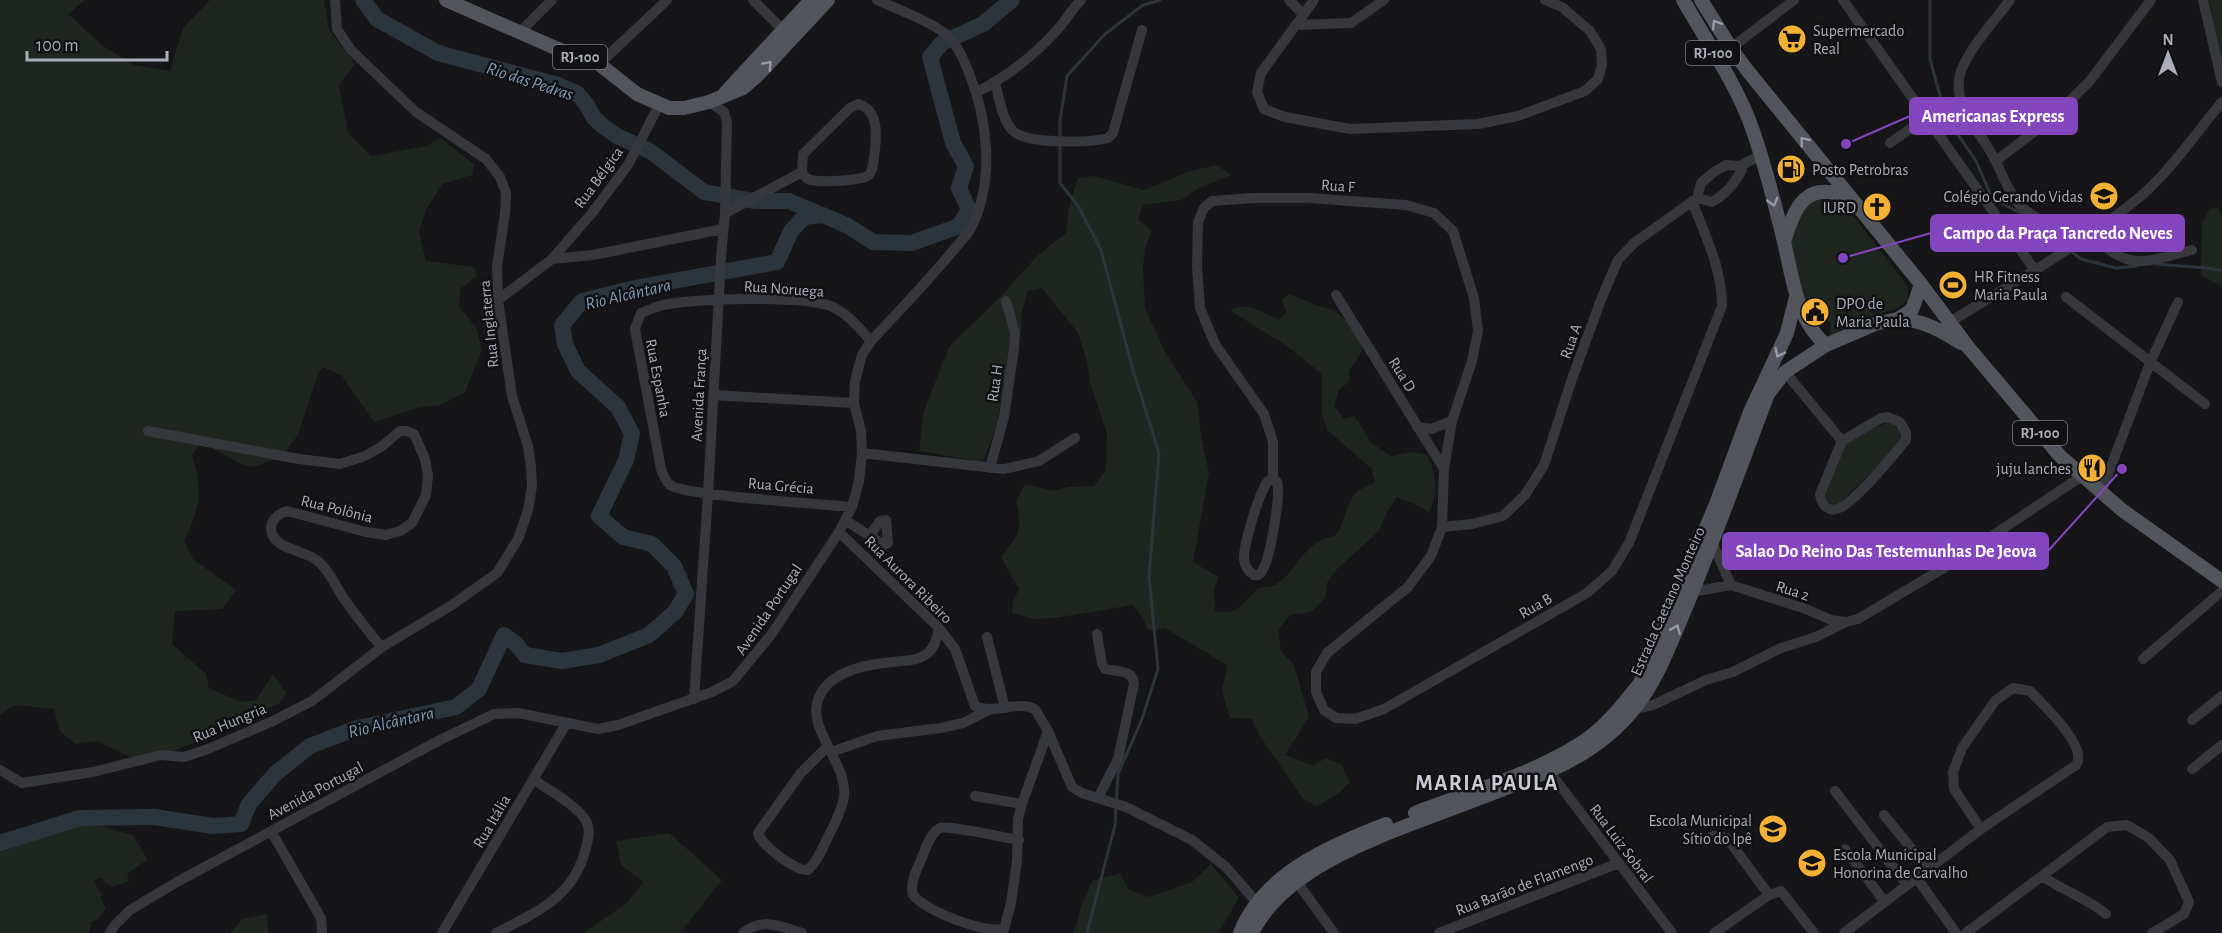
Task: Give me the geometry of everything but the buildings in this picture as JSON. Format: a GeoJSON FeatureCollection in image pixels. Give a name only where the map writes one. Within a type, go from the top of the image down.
{"type":"FeatureCollection","features":[{"type":"Feature","properties":{"kind":"main road","name":"RJ-100"},"geometry":{"type":"LineString","coordinates":[[446,0],[599,64],[637,94],[669,108],[684,108],[715,100],[750,83],[828,0]]}},
{"type":"Feature","properties":{"kind":"main road"},"geometry":{"type":"LineString","coordinates":[[715,100],[784,31],[811,0]]}},
{"type":"Feature","properties":{"kind":"main road","name":"RJ-100"},"geometry":{"type":"LineString","coordinates":[[1683,0],[1744,106],[1761,155],[1796,297],[1814,335],[1826,345]]}},
{"type":"Feature","properties":{"kind":"main road","name":"RJ-100"},"geometry":{"type":"LineString","coordinates":[[1701,0],[1731,48],[1921,284],[1968,347],[2060,456],[2101,493],[2222,581]]}},
{"type":"Feature","properties":{"kind":"main road"},"geometry":{"type":"LineString","coordinates":[[1744,106],[1745,97],[1751,90],[1765,91]]}},
{"type":"Feature","properties":{"kind":"main road"},"geometry":{"type":"LineString","coordinates":[[1784,242],[1797,206],[1805,197],[1818,192],[1834,192],[1850,198]]}},
{"type":"Feature","properties":{"kind":"main road"},"geometry":{"type":"LineString","coordinates":[[1898,319],[1912,310],[1921,284]]}},
{"type":"Feature","properties":{"kind":"main road","name":"Estrada Caetano Monteiro"},"geometry":{"type":"LineString","coordinates":[[1252,933],[1299,873],[1340,842],[1558,757],[1580,744],[1623,705],[1640,683],[1682,588],[1750,412],[1787,333],[1796,297]]}},
{"type":"Feature","properties":{"kind":"main road","name":"Estrada Caetano Monteiro"},"geometry":{"type":"LineString","coordinates":[[1240,933],[1258,904],[1270,890],[1299,873],[1352,848],[1572,761],[1606,737],[1634,709],[1661,662],[1692,592],[1768,394],[1785,372],[1826,345],[1875,324],[1898,319],[1914,320],[1935,326],[1968,347]]}},
{"type":"Feature","properties":{"kind":"street","name":"Rua Inglaterra"},"geometry":{"type":"LineString","coordinates":[[335,0],[337,29],[351,50],[416,112],[486,159],[500,177],[506,193],[497,266],[498,300],[512,396],[528,446],[531,467],[531,494],[519,539],[497,573],[382,647]]}},
{"type":"Feature","properties":{"kind":"street"},"geometry":{"type":"LineString","coordinates":[[520,32],[552,0]]}},
{"type":"Feature","properties":{"kind":"street"},"geometry":{"type":"LineString","coordinates":[[599,64],[667,0]]}},
{"type":"Feature","properties":{"kind":"street"},"geometry":{"type":"LineString","coordinates":[[753,0],[784,31]]}},
{"type":"Feature","properties":{"kind":"street","name":"Avenida Portugal"},"geometry":{"type":"LineString","coordinates":[[110,933],[130,910],[438,741],[494,714],[518,712],[598,729],[712,692],[733,681],[746,668],[771,635],[839,532],[852,507],[859,481],[862,453],[861,432],[855,403],[855,381],[862,355],[871,341],[970,229],[981,200],[987,158],[986,132],[976,92],[961,52],[948,36],[877,0]]}},
{"type":"Feature","properties":{"kind":"street"},"geometry":{"type":"LineString","coordinates":[[976,92],[1015,71],[1058,29],[1081,0]]}},
{"type":"Feature","properties":{"kind":"street"},"geometry":{"type":"LineString","coordinates":[[1289,0],[1303,14]]}},
{"type":"Feature","properties":{"kind":"street"},"geometry":{"type":"LineString","coordinates":[[1314,0],[1261,73],[1257,92],[1264,109],[1285,117],[1350,129],[1478,124],[1518,116],[1584,91],[1598,79],[1602,65],[1601,50],[1590,31],[1563,3],[1545,0]]}},
{"type":"Feature","properties":{"kind":"street"},"geometry":{"type":"LineString","coordinates":[[1295,25],[1351,23],[1384,0]]}},
{"type":"Feature","properties":{"kind":"street"},"geometry":{"type":"LineString","coordinates":[[1731,48],[1794,0]]}},
{"type":"Feature","properties":{"kind":"street"},"geometry":{"type":"LineString","coordinates":[[1843,0],[2034,269]]}},
{"type":"Feature","properties":{"kind":"street"},"geometry":{"type":"LineString","coordinates":[[2010,0],[1962,65],[1959,95],[1965,111],[1996,160],[2016,201],[2028,213],[2041,220],[2088,237],[2126,260],[2142,262],[2192,250]]}},
{"type":"Feature","properties":{"kind":"street"},"geometry":{"type":"LineString","coordinates":[[1996,160],[2050,120],[2089,82],[2151,0]]}},
{"type":"Feature","properties":{"kind":"street"},"geometry":{"type":"LineString","coordinates":[[2203,0],[2222,82]]}},
{"type":"Feature","properties":{"kind":"street"},"geometry":{"type":"LineString","coordinates":[[994,83],[1013,132],[1022,136],[1051,140],[1108,138],[1113,133],[1142,30]]}},
{"type":"Feature","properties":{"kind":"street","name":"Avenida França"},"geometry":{"type":"LineString","coordinates":[[694,699],[725,213],[728,122],[715,100]]}},
{"type":"Feature","properties":{"kind":"street"},"geometry":{"type":"LineString","coordinates":[[1950,322],[2088,237],[2142,194],[2174,162],[2222,102]]}},
{"type":"Feature","properties":{"kind":"street","name":"Rua Bélgica"},"geometry":{"type":"LineString","coordinates":[[498,300],[552,259],[592,213],[628,165],[659,105]]}},
{"type":"Feature","properties":{"kind":"street"},"geometry":{"type":"LineString","coordinates":[[854,105],[864,105],[871,112],[876,128],[876,146],[872,171],[868,176],[862,179],[817,181],[807,178],[802,172],[803,154],[854,105]]}},
{"type":"Feature","properties":{"kind":"street"},"geometry":{"type":"LineString","coordinates":[[1890,143],[1926,117]]}},
{"type":"Feature","properties":{"kind":"street"},"geometry":{"type":"LineString","coordinates":[[1694,199],[1712,202],[1722,197],[1737,180],[1742,170],[1740,166],[1761,155]]}},
{"type":"Feature","properties":{"kind":"street","name":"Rua A"},"geometry":{"type":"LineString","coordinates":[[1442,527],[1472,524],[1503,516],[1526,495],[1544,465],[1572,379],[1618,260],[1634,243],[1694,199],[1701,183],[1714,172],[1726,165],[1740,166]]}},
{"type":"Feature","properties":{"kind":"street"},"geometry":{"type":"LineString","coordinates":[[725,213],[802,172]]}},
{"type":"Feature","properties":{"kind":"street","name":"Rua F"},"geometry":{"type":"LineString","coordinates":[[1273,480],[1268,481],[1262,491],[1244,550],[1244,562],[1248,571],[1254,575],[1259,575],[1263,570],[1278,498],[1279,488],[1273,480],[1273,441],[1264,414],[1215,344],[1200,308],[1197,266],[1198,222],[1204,208],[1212,201],[1253,198],[1309,198],[1406,205],[1434,213],[1453,231],[1474,298],[1478,331],[1472,361],[1452,421],[1444,469],[1442,527]]}},
{"type":"Feature","properties":{"kind":"street","name":"Rua B"},"geometry":{"type":"LineString","coordinates":[[1442,527],[1431,556],[1408,587],[1327,653],[1316,672],[1316,692],[1324,710],[1336,718],[1355,718],[1384,709],[1587,592],[1612,571],[1629,543],[1648,500],[1722,306],[1722,288],[1715,259],[1694,199]]}},
{"type":"Feature","properties":{"kind":"street"},"geometry":{"type":"LineString","coordinates":[[552,259],[605,253],[723,230]]}},
{"type":"Feature","properties":{"kind":"street","name":"Rua D"},"geometry":{"type":"LineString","coordinates":[[1336,295],[1444,469]]}},
{"type":"Feature","properties":{"kind":"street"},"geometry":{"type":"LineString","coordinates":[[2066,297],[2205,404]]}},
{"type":"Feature","properties":{"kind":"street","name":"Rua Noruega"},"geometry":{"type":"LineString","coordinates":[[718,300],[811,302],[832,307],[849,317],[871,341]]}},
{"type":"Feature","properties":{"kind":"street","name":"Rua Espanha"},"geometry":{"type":"LineString","coordinates":[[708,494],[679,489],[670,485],[664,477],[635,329],[641,313],[660,306],[718,300]]}},
{"type":"Feature","properties":{"kind":"street","name":"Rua H"},"geometry":{"type":"LineString","coordinates":[[990,468],[1004,417],[1014,349],[1015,333],[1006,301]]}},
{"type":"Feature","properties":{"kind":"street"},"geometry":{"type":"LineString","coordinates":[[2101,493],[2150,363],[2178,302]]}},
{"type":"Feature","properties":{"kind":"street"},"geometry":{"type":"LineString","coordinates":[[1785,372],[1842,441]]}},
{"type":"Feature","properties":{"kind":"street"},"geometry":{"type":"LineString","coordinates":[[713,395],[855,403]]}},
{"type":"Feature","properties":{"kind":"street"},"geometry":{"type":"LineString","coordinates":[[1888,417],[1900,422],[1906,433],[1906,440],[1880,471],[1843,506],[1829,509],[1822,503],[1820,494],[1842,441],[1881,418],[1888,417]]}},
{"type":"Feature","properties":{"kind":"street"},"geometry":{"type":"LineString","coordinates":[[1417,427],[1431,429],[1452,421]]}},
{"type":"Feature","properties":{"kind":"street","name":"Rua Polônia"},"geometry":{"type":"LineString","coordinates":[[148,432],[299,459],[340,464],[364,456],[381,447],[400,431],[407,430],[414,434],[425,459],[428,476],[426,495],[412,523],[400,531],[386,535],[366,532],[287,511],[278,513],[271,528],[273,537],[283,545],[317,560],[328,572],[360,622],[382,647]]}},
{"type":"Feature","properties":{"kind":"street"},"geometry":{"type":"LineString","coordinates":[[862,453],[1004,469],[1039,461],[1076,438]]}},
{"type":"Feature","properties":{"kind":"street"},"geometry":{"type":"LineString","coordinates":[[1634,709],[1653,705],[1706,680],[1733,672],[1781,648],[1816,637],[1846,622],[1858,619],[1934,574],[2082,476]]}},
{"type":"Feature","properties":{"kind":"street","name":"Rua Grécia"},"geometry":{"type":"LineString","coordinates":[[708,494],[852,507]]}},
{"type":"Feature","properties":{"kind":"street"},"geometry":{"type":"LineString","coordinates":[[845,520],[870,535]]}},
{"type":"Feature","properties":{"kind":"street","name":"Rua Aurora Ribeiro"},"geometry":{"type":"LineString","coordinates":[[839,532],[939,628],[955,649],[975,706],[987,711]]}},
{"type":"Feature","properties":{"kind":"street"},"geometry":{"type":"LineString","coordinates":[[1712,542],[1731,585]]}},
{"type":"Feature","properties":{"kind":"street","name":"Rua 2"},"geometry":{"type":"LineString","coordinates":[[1692,592],[1731,585],[1806,609],[1831,620],[1846,622]]}},
{"type":"Feature","properties":{"kind":"street"},"geometry":{"type":"LineString","coordinates":[[2143,658],[2222,591]]}},
{"type":"Feature","properties":{"kind":"street"},"geometry":{"type":"LineString","coordinates":[[939,628],[930,652],[922,657],[866,667],[840,675],[825,685],[818,699],[816,713],[822,733],[830,749],[837,761],[844,795],[840,811],[818,856],[808,870],[795,868],[760,840],[758,833],[800,774],[830,749],[877,736],[963,723],[987,711],[1027,706],[1035,709],[1048,732],[1072,788],[1082,794],[1126,807],[1192,840],[1226,867],[1258,904]]}},
{"type":"Feature","properties":{"kind":"street"},"geometry":{"type":"LineString","coordinates":[[1097,634],[1102,664],[1106,669],[1130,673],[1134,678],[1118,759],[1098,798]]}},
{"type":"Feature","properties":{"kind":"street"},"geometry":{"type":"LineString","coordinates":[[987,637],[1005,708]]}},
{"type":"Feature","properties":{"kind":"street","name":"Rua Hungria"},"geometry":{"type":"LineString","coordinates":[[0,770],[22,783],[93,772],[162,755],[184,757],[200,752],[273,721],[312,701],[382,647]]}},
{"type":"Feature","properties":{"kind":"street"},"geometry":{"type":"LineString","coordinates":[[1844,933],[1981,829],[2076,765],[2080,753],[2069,734],[2030,691],[2013,688],[1995,701],[1962,748],[1953,772],[1954,789],[1981,829]]}},
{"type":"Feature","properties":{"kind":"street"},"geometry":{"type":"LineString","coordinates":[[2192,720],[2222,696]]}},
{"type":"Feature","properties":{"kind":"street","name":"Rua Itália"},"geometry":{"type":"LineString","coordinates":[[442,933],[566,724]]}},
{"type":"Feature","properties":{"kind":"street"},"geometry":{"type":"LineString","coordinates":[[1018,840],[953,827],[941,828],[927,844],[912,882],[913,895],[930,909],[958,923],[981,930],[1002,931],[1004,929],[1011,903],[1018,840],[1018,819],[1048,732]]}},
{"type":"Feature","properties":{"kind":"street"},"geometry":{"type":"LineString","coordinates":[[2193,769],[2222,745]]}},
{"type":"Feature","properties":{"kind":"street","name":"Rua Luiz Sobral"},"geometry":{"type":"LineString","coordinates":[[1549,771],[1672,933]]}},
{"type":"Feature","properties":{"kind":"street"},"geometry":{"type":"LineString","coordinates":[[496,933],[546,907],[562,893],[575,876],[589,835],[587,822],[577,810],[533,779]]}},
{"type":"Feature","properties":{"kind":"street"},"geometry":{"type":"LineString","coordinates":[[1835,792],[1906,885]]}},
{"type":"Feature","properties":{"kind":"street"},"geometry":{"type":"LineString","coordinates":[[975,795],[1022,804]]}},
{"type":"Feature","properties":{"kind":"street"},"geometry":{"type":"LineString","coordinates":[[1884,815],[1928,869]]}},
{"type":"Feature","properties":{"kind":"street"},"geometry":{"type":"LineString","coordinates":[[1966,933],[2108,827],[2127,825],[2149,838],[2170,860],[2189,902],[2184,914],[2152,933]]}},
{"type":"Feature","properties":{"kind":"street"},"geometry":{"type":"LineString","coordinates":[[271,831],[321,918],[322,933]]}},
{"type":"Feature","properties":{"kind":"street"},"geometry":{"type":"LineString","coordinates":[[1701,841],[1714,836],[1727,838],[1769,894]]}},
{"type":"Feature","properties":{"kind":"street"},"geometry":{"type":"LineString","coordinates":[[1845,849],[1884,901]]}},
{"type":"Feature","properties":{"kind":"street","name":"Rua Barão de Flamengo"},"geometry":{"type":"LineString","coordinates":[[1439,933],[1619,863]]}},
{"type":"Feature","properties":{"kind":"street"},"geometry":{"type":"LineString","coordinates":[[1299,873],[1302,890],[1334,933]]}},
{"type":"Feature","properties":{"kind":"street"},"geometry":{"type":"LineString","coordinates":[[2042,876],[2058,888],[2093,902],[2106,914]]}},
{"type":"Feature","properties":{"kind":"street"},"geometry":{"type":"LineString","coordinates":[[1916,877],[1956,933]]}},
{"type":"Feature","properties":{"kind":"street"},"geometry":{"type":"LineString","coordinates":[[1714,933],[1769,894],[1781,891],[1786,894],[1814,933]]}},
{"type":"Feature","properties":{"kind":"street"},"geometry":{"type":"LineString","coordinates":[[742,933],[758,924],[767,923],[802,933]]}},
{"type":"Feature","properties":{"kind":"shaded area"},"geometry":{"type":"Polygon","coordinates":[[[0,0],[85,0],[68,14],[103,46],[134,65],[170,71],[183,28],[210,0],[324,0],[329,30],[355,64],[339,85],[348,133],[371,156],[427,146],[440,138],[474,164],[472,175],[442,184],[426,210],[419,232],[426,261],[474,267],[477,276],[460,289],[459,307],[476,327],[482,350],[465,392],[440,405],[417,408],[374,422],[342,376],[323,367],[318,374],[298,435],[282,456],[254,467],[242,464],[201,443],[192,455],[199,490],[194,518],[184,541],[193,559],[236,590],[222,609],[175,611],[172,644],[206,674],[209,688],[241,702],[256,700],[273,674],[286,693],[280,703],[241,720],[220,720],[206,738],[138,761],[97,741],[75,744],[60,731],[54,709],[15,705],[0,715],[0,0]]]}},
{"type":"Feature","properties":{"kind":"shaded area"},"geometry":{"type":"Polygon","coordinates":[[[2222,0],[2222,66],[2209,1],[2222,0]]]}},
{"type":"Feature","properties":{"kind":"shaded area"},"geometry":{"type":"Polygon","coordinates":[[[1217,165],[1231,175],[1199,188],[1181,200],[1143,205],[1138,219],[1152,231],[1145,248],[1143,268],[1145,308],[1165,352],[1197,402],[1209,473],[1193,562],[1218,577],[1214,591],[1215,611],[1235,610],[1257,590],[1275,585],[1283,579],[1315,544],[1335,536],[1354,495],[1375,482],[1371,468],[1327,430],[1322,414],[1322,374],[1287,346],[1231,311],[1242,306],[1249,307],[1279,320],[1287,311],[1281,300],[1290,294],[1334,310],[1349,323],[1364,343],[1360,355],[1349,371],[1349,382],[1339,390],[1334,406],[1344,419],[1355,416],[1370,442],[1391,456],[1412,452],[1427,455],[1436,483],[1429,513],[1397,497],[1387,512],[1379,531],[1336,570],[1327,583],[1325,598],[1311,612],[1290,615],[1278,630],[1281,651],[1294,665],[1309,717],[1285,755],[1314,766],[1325,758],[1341,764],[1350,782],[1338,794],[1317,806],[1303,799],[1258,733],[1252,719],[1230,718],[1222,691],[1227,665],[1165,628],[1148,630],[1133,605],[1055,618],[1034,619],[1012,613],[1013,601],[1019,589],[1001,557],[1018,532],[1019,519],[1016,501],[1025,484],[1053,491],[1068,487],[1094,486],[1106,470],[1107,434],[1090,383],[1087,362],[1078,333],[1042,288],[1028,291],[1022,312],[1021,330],[1004,383],[997,424],[983,462],[919,451],[924,411],[949,347],[1002,295],[1037,256],[1066,233],[1069,207],[1078,178],[1093,176],[1144,190],[1191,171],[1217,165]]]}},
{"type":"Feature","properties":{"kind":"shaded area"},"geometry":{"type":"Polygon","coordinates":[[[1817,198],[1835,201],[1855,218],[1907,285],[1908,300],[1896,309],[1851,322],[1829,338],[1831,324],[1809,300],[1800,302],[1789,248],[1795,214],[1817,198]]]}},
{"type":"Feature","properties":{"kind":"shaded area"},"geometry":{"type":"Polygon","coordinates":[[[2218,207],[2222,216],[2222,287],[2201,275],[2202,223],[2210,209],[2218,207]]]}},
{"type":"Feature","properties":{"kind":"shaded area"},"geometry":{"type":"Polygon","coordinates":[[[1888,422],[1899,430],[1901,438],[1876,468],[1840,502],[1834,504],[1828,502],[1825,494],[1847,441],[1888,422]]]}},
{"type":"Feature","properties":{"kind":"shaded area"},"geometry":{"type":"Polygon","coordinates":[[[94,824],[133,835],[147,860],[127,874],[129,881],[112,887],[100,877],[94,882],[102,895],[100,897],[106,908],[97,920],[91,922],[90,933],[0,933],[0,849],[70,825],[94,824]]]}},
{"type":"Feature","properties":{"kind":"shaded area"},"geometry":{"type":"Polygon","coordinates":[[[669,833],[722,880],[680,933],[584,933],[628,902],[643,882],[621,865],[616,841],[669,833]]]}},
{"type":"Feature","properties":{"kind":"shaded area"},"geometry":{"type":"Polygon","coordinates":[[[1211,864],[1239,898],[1218,933],[1073,933],[1092,881],[1120,873],[1129,890],[1149,897],[1192,882],[1211,864]]]}},
{"type":"Feature","properties":{"kind":"shaded area"},"geometry":{"type":"Polygon","coordinates":[[[267,914],[268,933],[230,933],[242,919],[267,914]]]}},
{"type":"Feature","properties":{"kind":"waterway","name":"Rio das Pedras"},"geometry":{"type":"LineString","coordinates":[[363,0],[377,19],[438,53],[558,85],[577,93],[594,118],[604,127],[617,136],[650,151],[704,192],[754,201],[789,201],[822,215]]}},
{"type":"Feature","properties":{"kind":"waterway","name":"Rio Alcântara"},"geometry":{"type":"LineString","coordinates":[[0,843],[80,818],[154,817],[213,826],[241,824],[249,804],[275,774],[310,746],[357,728],[456,707],[479,689],[504,635],[525,655],[562,661],[599,655],[649,635],[675,612],[686,594],[674,566],[652,544],[623,537],[599,516],[626,460],[632,434],[618,407],[578,371],[565,344],[562,325],[582,301],[635,288],[777,262],[791,231],[804,217],[823,215],[848,226],[873,242],[912,243],[959,226],[969,210],[959,188],[966,166],[953,143],[930,57],[942,43],[983,24],[1012,0]]}},
{"type":"Feature","properties":{"kind":"waterway"},"geometry":{"type":"LineString","coordinates":[[1060,138],[1060,121],[1067,76],[1105,34],[1143,5],[1160,0]]}},
{"type":"Feature","properties":{"kind":"waterway"},"geometry":{"type":"LineString","coordinates":[[1930,0],[1930,59],[1946,117],[1976,161],[1992,198],[2024,215]]}},
{"type":"Feature","properties":{"kind":"waterway"},"geometry":{"type":"LineString","coordinates":[[1060,144],[1060,183],[1079,207],[1101,250],[1133,370],[1159,453],[1149,576],[1158,669],[1142,719],[1118,774],[1115,825],[1087,933]]}},
{"type":"Feature","properties":{"kind":"waterway"},"geometry":{"type":"LineString","coordinates":[[2032,221],[2081,259],[2116,268],[2137,266]]}},
{"type":"Feature","properties":{"kind":"waterway"},"geometry":{"type":"LineString","coordinates":[[2155,264],[2222,271]]}},
{"type":"Feature","properties":{"kind":"place","name":"Supermercado Real"},"geometry":{"type":"Point","coordinates":[1792,39]}},
{"type":"Feature","properties":{"kind":"place","name":"Americanas Express"},"geometry":{"type":"Point","coordinates":[1846,144]}},
{"type":"Feature","properties":{"kind":"place","name":"Posto Petrobras"},"geometry":{"type":"Point","coordinates":[1791,169]}},
{"type":"Feature","properties":{"kind":"place","name":"Colégio Gerando Vidas"},"geometry":{"type":"Point","coordinates":[2104,196]}},
{"type":"Feature","properties":{"kind":"place","name":"IURD"},"geometry":{"type":"Point","coordinates":[1877,207]}},
{"type":"Feature","properties":{"kind":"place","name":"Campo da Praça Tancredo Neves"},"geometry":{"type":"Point","coordinates":[1843,258]}},
{"type":"Feature","properties":{"kind":"place","name":"HR Fitness Maria Paula"},"geometry":{"type":"Point","coordinates":[1953,285]}},
{"type":"Feature","properties":{"kind":"place","name":"DPO de Maria Paula"},"geometry":{"type":"Point","coordinates":[1815,312]}},
{"type":"Feature","properties":{"kind":"place","name":"juju lanches"},"geometry":{"type":"Point","coordinates":[2092,468]}},
{"type":"Feature","properties":{"kind":"place","name":"Salao Do Reino Das Testemunhas De Jeova"},"geometry":{"type":"Point","coordinates":[2122,469]}},
{"type":"Feature","properties":{"kind":"place","name":"Escola Municipal Sítio do Ipê"},"geometry":{"type":"Point","coordinates":[1773,829]}},
{"type":"Feature","properties":{"kind":"place","name":"Escola Municipal Honorina de Carvalho"},"geometry":{"type":"Point","coordinates":[1812,863]}},
{"type":"Feature","properties":{"kind":"district","name":"MARIA PAULA"},"geometry":{"type":"Point","coordinates":[1487,782]}}]}
